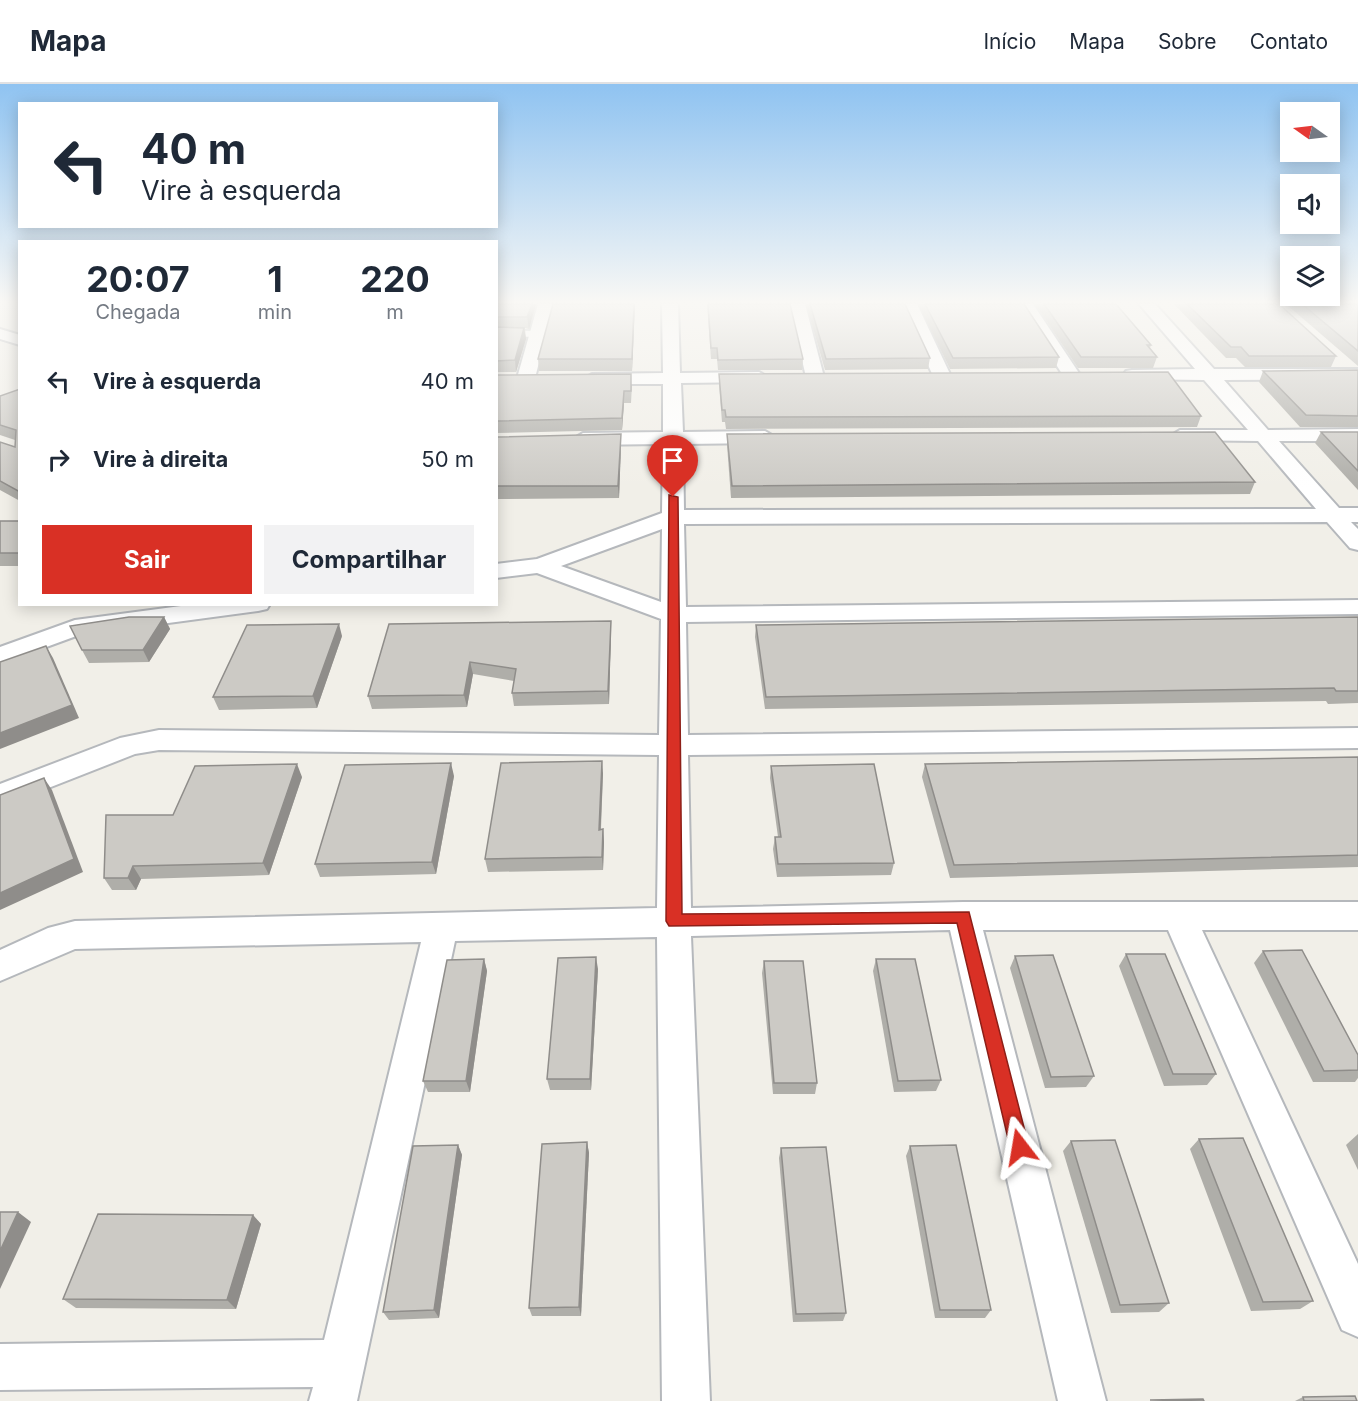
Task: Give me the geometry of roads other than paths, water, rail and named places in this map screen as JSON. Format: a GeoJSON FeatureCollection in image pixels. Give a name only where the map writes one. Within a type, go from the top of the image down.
{"type":"FeatureCollection","features":[{"type":"Feature","properties":{"kind":"street"},"geometry":{"type":"LineString","coordinates":[[526,378],[530,365]]}},
{"type":"Feature","properties":{"kind":"street"},"geometry":{"type":"LineString","coordinates":[[670,365],[673,437],[674,921],[686,1401]]}},
{"type":"Feature","properties":{"kind":"street"},"geometry":{"type":"LineString","coordinates":[[812,365],[815,377]]}},
{"type":"Feature","properties":{"kind":"street"},"geometry":{"type":"LineString","coordinates":[[937,365],[942,376]]}},
{"type":"Feature","properties":{"kind":"street"},"geometry":{"type":"LineString","coordinates":[[1066,365],[1072,375]]}},
{"type":"Feature","properties":{"kind":"street"},"geometry":{"type":"LineString","coordinates":[[1200,365],[1358,543]]}},
{"type":"Feature","properties":{"kind":"street"},"geometry":{"type":"LineString","coordinates":[[1117,375],[1356,374]]}},
{"type":"Feature","properties":{"kind":"street"},"geometry":{"type":"LineString","coordinates":[[1048,376],[1095,375]]}},
{"type":"Feature","properties":{"kind":"street"},"geometry":{"type":"LineString","coordinates":[[919,376],[966,376]]}},
{"type":"Feature","properties":{"kind":"street"},"geometry":{"type":"LineString","coordinates":[[576,379],[838,377]]}},
{"type":"Feature","properties":{"kind":"street"},"geometry":{"type":"LineString","coordinates":[[506,378],[546,378]]}},
{"type":"Feature","properties":{"kind":"street"},"geometry":{"type":"LineString","coordinates":[[1157,436],[1358,435]]}},
{"type":"Feature","properties":{"kind":"street"},"geometry":{"type":"LineString","coordinates":[[567,440],[779,437]]}},
{"type":"Feature","properties":{"kind":"street"},"geometry":{"type":"LineString","coordinates":[[498,572],[539,566],[673,517],[1358,515]]}},
{"type":"Feature","properties":{"kind":"street"},"geometry":{"type":"LineString","coordinates":[[498,560],[539,566],[674,615],[1358,607]]}},
{"type":"Feature","properties":{"kind":"street"},"geometry":{"type":"LineString","coordinates":[[0,656],[75,628],[243,606]]}},
{"type":"Feature","properties":{"kind":"street"},"geometry":{"type":"LineString","coordinates":[[0,796],[130,745],[159,740],[675,745],[1358,738]]}},
{"type":"Feature","properties":{"kind":"street"},"geometry":{"type":"LineString","coordinates":[[963,916],[1082,1401]]}},
{"type":"Feature","properties":{"kind":"street"},"geometry":{"type":"LineString","coordinates":[[0,966],[60,938],[75,935],[963,916],[1358,916]]}},
{"type":"Feature","properties":{"kind":"street"},"geometry":{"type":"LineString","coordinates":[[1179,917],[1358,1314]]}},
{"type":"Feature","properties":{"kind":"street"},"geometry":{"type":"LineString","coordinates":[[0,1367],[337,1382],[441,928]]}}]}
